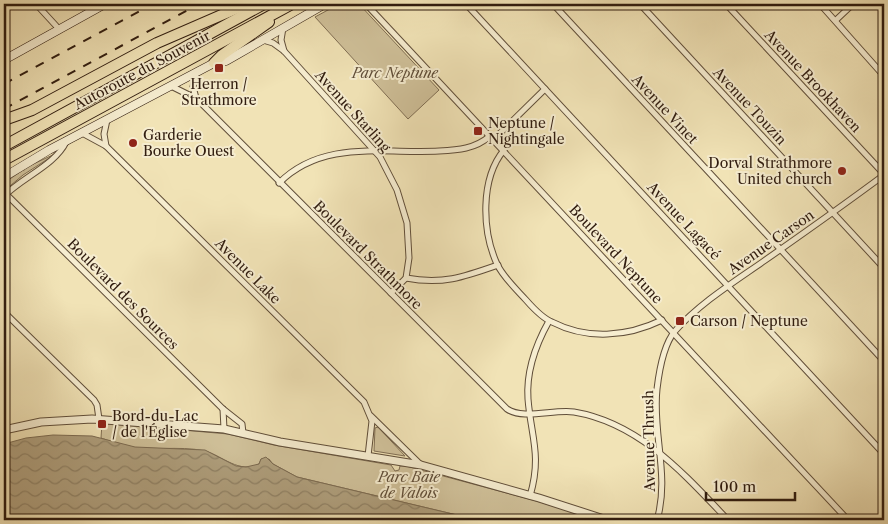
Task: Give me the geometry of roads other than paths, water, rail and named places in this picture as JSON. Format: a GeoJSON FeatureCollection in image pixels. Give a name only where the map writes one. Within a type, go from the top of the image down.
{"type":"FeatureCollection","features":[{"type":"Feature","properties":{"kind":"highway"},"geometry":{"type":"LineString","coordinates":[[4,120],[37,107],[157,43],[247,4]]}},
{"type":"Feature","properties":{"kind":"highway","name":"Autoroute du Souvenir"},"geometry":{"type":"LineString","coordinates":[[4,146],[264,4]]}},
{"type":"Feature","properties":{"kind":"highway"},"geometry":{"type":"LineString","coordinates":[[214,63],[222,55],[293,4]]}},
{"type":"Feature","properties":{"kind":"highway","name":"Autoroute du Souvenir"},"geometry":{"type":"LineString","coordinates":[[4,160],[293,4]]}},
{"type":"Feature","properties":{"kind":"main road"},"geometry":{"type":"LineString","coordinates":[[4,60],[105,4]]}},
{"type":"Feature","properties":{"kind":"main road"},"geometry":{"type":"LineString","coordinates":[[4,177],[67,140],[214,63],[226,61],[325,4]]}},
{"type":"Feature","properties":{"kind":"street"},"geometry":{"type":"LineString","coordinates":[[36,4],[59,29]]}},
{"type":"Feature","properties":{"kind":"street","name":"Boulevard Neptune"},"geometry":{"type":"LineString","coordinates":[[366,4],[848,520]]}},
{"type":"Feature","properties":{"kind":"street","name":"Avenue Vinet"},"geometry":{"type":"LineString","coordinates":[[553,4],[884,361]]}},
{"type":"Feature","properties":{"kind":"street","name":"Avenue Touzin"},"geometry":{"type":"LineString","coordinates":[[640,4],[884,268]]}},
{"type":"Feature","properties":{"kind":"street","name":"Avenue Brookhaven"},"geometry":{"type":"LineString","coordinates":[[726,4],[884,174]]}},
{"type":"Feature","properties":{"kind":"street"},"geometry":{"type":"LineString","coordinates":[[820,4],[884,76]]}},
{"type":"Feature","properties":{"kind":"street"},"geometry":{"type":"LineString","coordinates":[[836,20],[854,4]]}},
{"type":"Feature","properties":{"kind":"street","name":"Avenue Lagacé"},"geometry":{"type":"LineString","coordinates":[[470,5],[545,89],[884,454]]}},
{"type":"Feature","properties":{"kind":"street"},"geometry":{"type":"LineString","coordinates":[[283,28],[281,40],[284,51]]}},
{"type":"Feature","properties":{"kind":"street","name":"Avenue Starling"},"geometry":{"type":"LineString","coordinates":[[263,40],[274,44],[284,51],[375,150],[388,172],[404,208],[409,244],[406,278]]}},
{"type":"Feature","properties":{"kind":"street"},"geometry":{"type":"LineString","coordinates":[[196,73],[193,88],[196,99]]}},
{"type":"Feature","properties":{"kind":"street","name":"Boulevard Strathmore"},"geometry":{"type":"LineString","coordinates":[[172,86],[196,99],[508,409],[520,415],[562,411],[592,417],[639,438],[660,452],[728,520]]}},
{"type":"Feature","properties":{"kind":"street"},"geometry":{"type":"LineString","coordinates":[[280,183],[300,167],[326,155],[375,150],[460,150],[471,147],[492,138],[545,89]]}},
{"type":"Feature","properties":{"kind":"street"},"geometry":{"type":"LineString","coordinates":[[106,146],[104,134],[107,119]]}},
{"type":"Feature","properties":{"kind":"street","name":"Avenue Lake"},"geometry":{"type":"LineString","coordinates":[[82,133],[106,146],[364,402],[371,416],[421,465]]}},
{"type":"Feature","properties":{"kind":"street"},"geometry":{"type":"LineString","coordinates":[[5,195],[61,154],[67,140]]}},
{"type":"Feature","properties":{"kind":"street"},"geometry":{"type":"LineString","coordinates":[[504,150],[496,161],[488,186],[486,207],[490,243],[498,265],[514,287],[549,321],[591,334],[623,334],[645,328],[662,320]]}},
{"type":"Feature","properties":{"kind":"street","name":"Avenue Carson"},"geometry":{"type":"LineString","coordinates":[[674,332],[728,286],[884,174]]}},
{"type":"Feature","properties":{"kind":"street","name":"Boulevard des Sources"},"geometry":{"type":"LineString","coordinates":[[5,195],[224,409],[242,424],[243,433]]}},
{"type":"Feature","properties":{"kind":"street"},"geometry":{"type":"LineString","coordinates":[[391,293],[406,278],[436,282],[458,279],[498,265]]}},
{"type":"Feature","properties":{"kind":"street"},"geometry":{"type":"LineString","coordinates":[[4,312],[94,400],[97,405],[99,419]]}},
{"type":"Feature","properties":{"kind":"street"},"geometry":{"type":"LineString","coordinates":[[530,496],[537,456],[528,393],[531,362],[549,321]]}},
{"type":"Feature","properties":{"kind":"street","name":"Avenue Thrush"},"geometry":{"type":"LineString","coordinates":[[656,520],[662,490],[657,429],[657,389],[665,351],[674,332]]}},
{"type":"Feature","properties":{"kind":"street"},"geometry":{"type":"LineString","coordinates":[[224,409],[224,429]]}},
{"type":"Feature","properties":{"kind":"street"},"geometry":{"type":"LineString","coordinates":[[368,456],[371,416]]}},
{"type":"Feature","properties":{"kind":"street"},"geometry":{"type":"LineString","coordinates":[[4,430],[41,422],[99,419],[224,429],[421,465],[607,520]]}},
{"type":"Feature","properties":{"kind":"water"},"geometry":{"type":"Polygon","coordinates":[[[53,435],[92,436],[135,447],[205,450],[236,466],[246,467],[259,464],[261,459],[266,457],[273,464],[297,477],[478,520],[4,520],[4,444],[26,438],[53,435]]]}},
{"type":"Feature","properties":{"kind":"railway"},"geometry":{"type":"LineString","coordinates":[[4,84],[153,4]]}},
{"type":"Feature","properties":{"kind":"railway"},"geometry":{"type":"LineString","coordinates":[[4,109],[199,4]]}},
{"type":"Feature","properties":{"kind":"place","name":"Herron / Strathmore"},"geometry":{"type":"Point","coordinates":[219,68]}},
{"type":"Feature","properties":{"kind":"place","name":"Neptune / Nightingale"},"geometry":{"type":"Point","coordinates":[478,131]}},
{"type":"Feature","properties":{"kind":"place","name":"Garderie Bourke Ouest"},"geometry":{"type":"Point","coordinates":[133,143]}},
{"type":"Feature","properties":{"kind":"place","name":"Dorval Strathmore United church"},"geometry":{"type":"Point","coordinates":[842,171]}},
{"type":"Feature","properties":{"kind":"place","name":"Carson / Neptune"},"geometry":{"type":"Point","coordinates":[680,321]}},
{"type":"Feature","properties":{"kind":"place","name":"Bord-du-Lac / de l'Église"},"geometry":{"type":"Point","coordinates":[102,424]}},
{"type":"Feature","properties":{"kind":"park label","name":"Parc Neptune"},"geometry":{"type":"Point","coordinates":[395,73]}},
{"type":"Feature","properties":{"kind":"park label","name":"Parc Baie de Valois"},"geometry":{"type":"Point","coordinates":[409,486]}}]}
